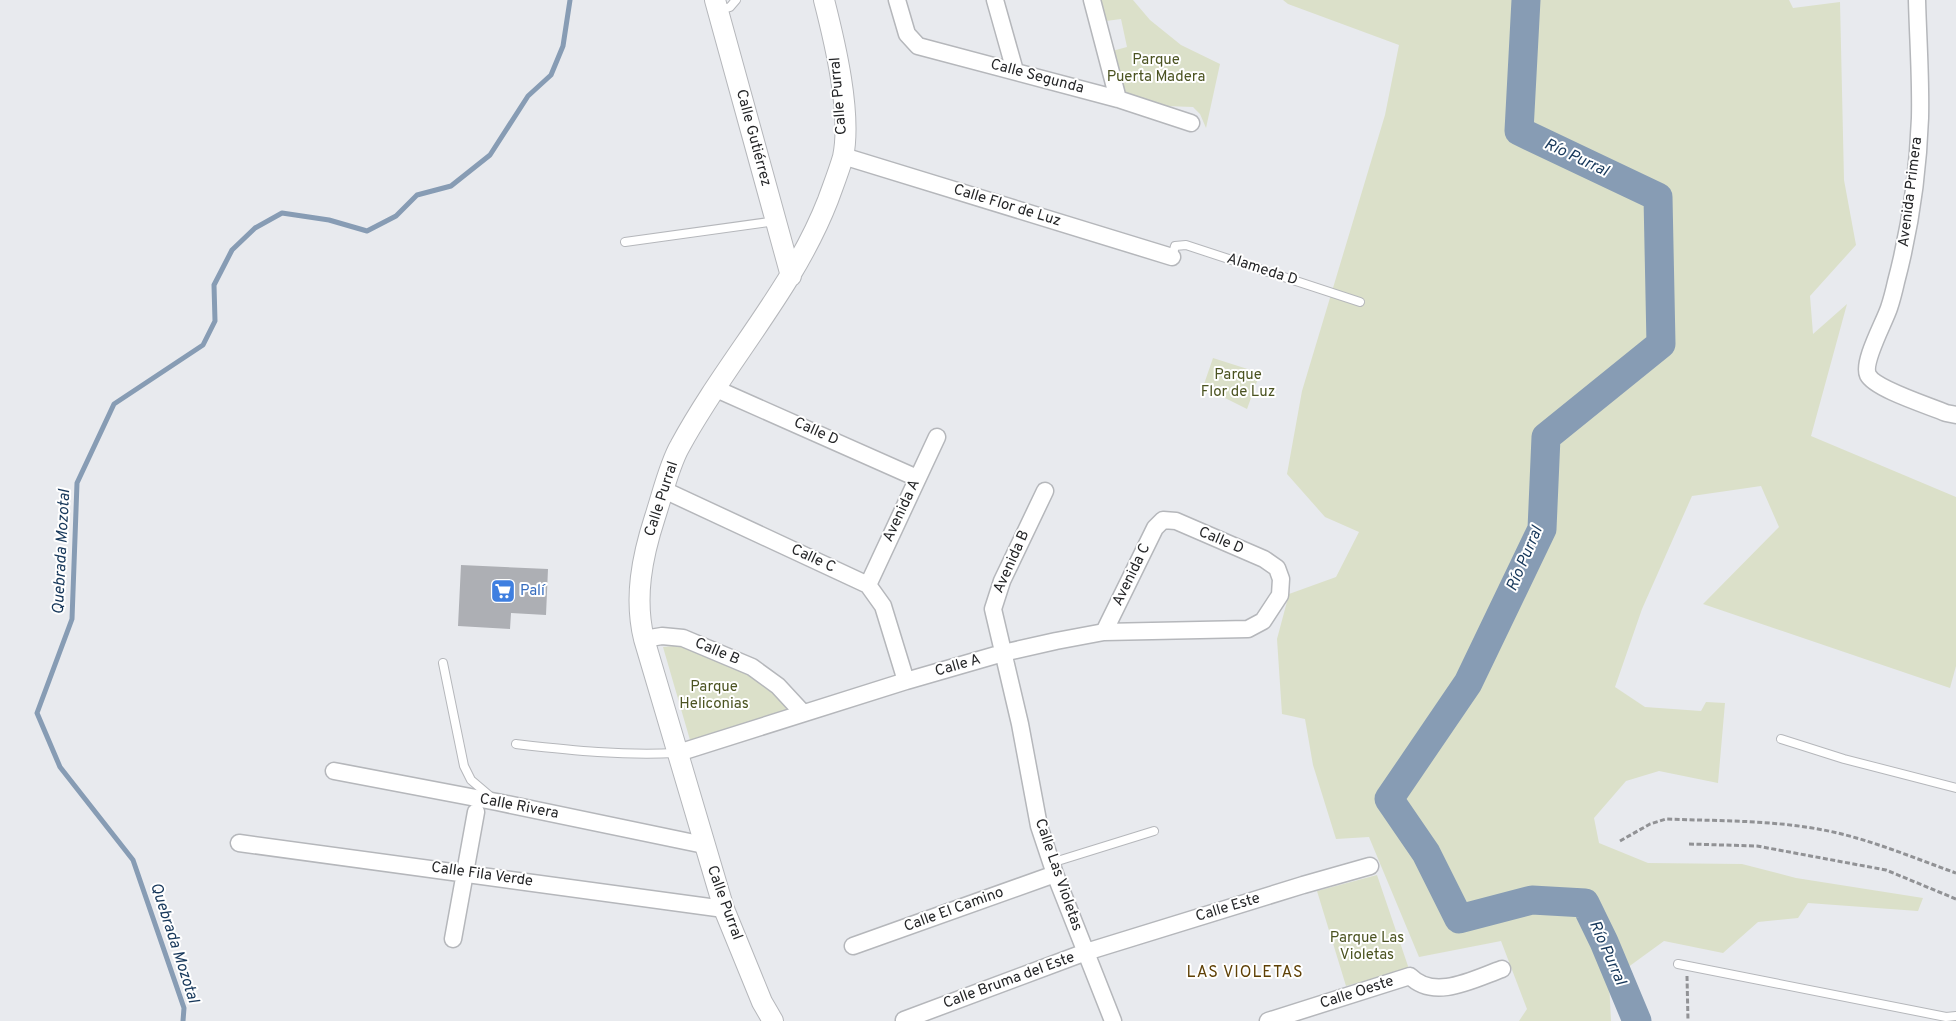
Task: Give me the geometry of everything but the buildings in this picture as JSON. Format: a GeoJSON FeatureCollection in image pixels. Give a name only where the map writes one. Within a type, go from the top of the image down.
{"type":"FeatureCollection","features":[{"type":"Feature","properties":{"kind":"street","name":"Calle Purral"},"geometry":{"type":"LineString","coordinates":[[773,1021],[762,1002],[724,909],[644,639],[638,595],[646,545],[678,448],[714,388],[791,276],[818,225],[843,156],[844,120],[840,80],[833,37],[824,0]]}},
{"type":"Feature","properties":{"kind":"street","name":"Calle Segunda"},"geometry":{"type":"LineString","coordinates":[[897,0],[907,34],[918,46],[1118,99],[1191,122]]}},
{"type":"Feature","properties":{"kind":"street"},"geometry":{"type":"LineString","coordinates":[[995,0],[1015,71]]}},
{"type":"Feature","properties":{"kind":"street"},"geometry":{"type":"LineString","coordinates":[[1092,0],[1118,99]]}},
{"type":"Feature","properties":{"kind":"street","name":"Avenida Primera"},"geometry":{"type":"LineString","coordinates":[[1917,0],[1920,116],[1917,167],[1905,249],[1889,308],[1868,359],[1866,370],[1874,382],[1885,388],[1946,413],[1956,415]]}},
{"type":"Feature","properties":{"kind":"street","name":"Calle Gutiérrez"},"geometry":{"type":"LineString","coordinates":[[716,5],[791,276]]}},
{"type":"Feature","properties":{"kind":"street","name":"Calle Flor de Luz"},"geometry":{"type":"LineString","coordinates":[[843,156],[1172,257]]}},
{"type":"Feature","properties":{"kind":"street","name":"Calle D"},"geometry":{"type":"LineString","coordinates":[[714,388],[917,478]]}},
{"type":"Feature","properties":{"kind":"street","name":"Avenida A"},"geometry":{"type":"LineString","coordinates":[[868,585],[937,437]]}},
{"type":"Feature","properties":{"kind":"street","name":"Calle C"},"geometry":{"type":"LineString","coordinates":[[664,490],[868,585],[883,606],[906,681]]}},
{"type":"Feature","properties":{"kind":"street","name":"Avenida B"},"geometry":{"type":"LineString","coordinates":[[1020,724],[993,609],[996,596],[1045,491]]}},
{"type":"Feature","properties":{"kind":"street","name":"Calle D"},"geometry":{"type":"LineString","coordinates":[[1163,520],[1176,521],[1264,559],[1277,568],[1281,579],[1280,595],[1263,621],[1248,629]]}},
{"type":"Feature","properties":{"kind":"street","name":"Avenida C"},"geometry":{"type":"LineString","coordinates":[[1104,632],[1155,528],[1163,520]]}},
{"type":"Feature","properties":{"kind":"street","name":"Calle A"},"geometry":{"type":"LineString","coordinates":[[678,753],[906,681],[1003,653],[1056,641],[1104,632],[1248,629]]}},
{"type":"Feature","properties":{"kind":"street","name":"Calle B"},"geometry":{"type":"LineString","coordinates":[[644,639],[662,636],[683,638],[752,667],[778,686],[803,713]]}},
{"type":"Feature","properties":{"kind":"street","name":"Calle Las Violetas"},"geometry":{"type":"LineString","coordinates":[[1020,724],[1039,826],[1053,868],[1113,1021]]}},
{"type":"Feature","properties":{"kind":"street","name":"Calle Rivera"},"geometry":{"type":"LineString","coordinates":[[334,772],[497,802],[704,845]]}},
{"type":"Feature","properties":{"kind":"street"},"geometry":{"type":"LineString","coordinates":[[453,939],[476,812]]}},
{"type":"Feature","properties":{"kind":"street","name":"Calle Fila Verde"},"geometry":{"type":"LineString","coordinates":[[239,843],[724,909]]}},
{"type":"Feature","properties":{"kind":"street","name":"Calle Este"},"geometry":{"type":"LineString","coordinates":[[1086,952],[1370,866]]}},
{"type":"Feature","properties":{"kind":"street","name":"Calle El Camino"},"geometry":{"type":"LineString","coordinates":[[853,946],[1053,868]]}},
{"type":"Feature","properties":{"kind":"street","name":"Calle Bruma del Este"},"geometry":{"type":"LineString","coordinates":[[904,1020],[1086,952]]}},
{"type":"Feature","properties":{"kind":"street","name":"Calle Oeste"},"geometry":{"type":"LineString","coordinates":[[1268,1021],[1410,976],[1417,983],[1425,986],[1446,987],[1502,970]]}},
{"type":"Feature","properties":{"kind":"lane"},"geometry":{"type":"LineString","coordinates":[[716,5],[730,7],[736,0]]}},
{"type":"Feature","properties":{"kind":"lane"},"geometry":{"type":"LineString","coordinates":[[625,242],[776,221]]}},
{"type":"Feature","properties":{"kind":"lane","name":"Alameda D"},"geometry":{"type":"LineString","coordinates":[[1172,257],[1175,246],[1186,245],[1360,302]]}},
{"type":"Feature","properties":{"kind":"lane"},"geometry":{"type":"LineString","coordinates":[[443,663],[464,766],[471,780],[497,802]]}},
{"type":"Feature","properties":{"kind":"lane"},"geometry":{"type":"LineString","coordinates":[[1781,739],[1844,759],[1956,788]]}},
{"type":"Feature","properties":{"kind":"lane"},"geometry":{"type":"LineString","coordinates":[[516,744],[586,752],[645,755],[678,753]]}},
{"type":"Feature","properties":{"kind":"lane"},"geometry":{"type":"LineString","coordinates":[[1053,868],[1154,831]]}},
{"type":"Feature","properties":{"kind":"lane"},"geometry":{"type":"LineString","coordinates":[[1678,964],[1946,1017],[1956,1016]]}},
{"type":"Feature","properties":{"kind":"path"},"geometry":{"type":"LineString","coordinates":[[1620,841],[1650,824],[1666,819],[1784,824],[1820,829],[1854,838],[1956,873]]}},
{"type":"Feature","properties":{"kind":"path"},"geometry":{"type":"LineString","coordinates":[[1689,844],[1757,846],[1886,870],[1956,899]]}},
{"type":"Feature","properties":{"kind":"path"},"geometry":{"type":"LineString","coordinates":[[1687,965],[1688,1021]]}},
{"type":"Feature","properties":{"kind":"green space","name":"Parque Puerta Madera"},"geometry":{"type":"Polygon","coordinates":[[[1100,0],[1133,0],[1150,20],[1181,45],[1220,64],[1206,128],[1200,114],[1193,107],[1165,106],[1126,95],[1112,51],[1127,47],[1121,19],[1106,21],[1100,0]]]}},
{"type":"Feature","properties":{"kind":"green space"},"geometry":{"type":"Polygon","coordinates":[[[1283,0],[1789,0],[1793,8],[1840,2],[1844,180],[1856,245],[1810,296],[1813,334],[1847,304],[1811,436],[1956,497],[1956,666],[1950,688],[1703,604],[1779,527],[1761,486],[1692,496],[1642,609],[1615,687],[1645,707],[1701,711],[1706,702],[1725,703],[1718,783],[1659,771],[1626,781],[1594,818],[1599,843],[1648,863],[1742,864],[1796,878],[1923,898],[1918,911],[1808,903],[1798,918],[1758,922],[1723,953],[1664,941],[1609,981],[1611,1021],[1519,1021],[1527,1009],[1501,941],[1419,957],[1369,837],[1336,839],[1313,765],[1305,719],[1282,714],[1277,639],[1289,594],[1336,577],[1359,532],[1325,517],[1287,474],[1302,391],[1385,115],[1399,45],[1288,4],[1283,0]]]}},
{"type":"Feature","properties":{"kind":"green space","name":"Parque Flor de Luz"},"geometry":{"type":"Polygon","coordinates":[[[1213,358],[1260,373],[1247,409],[1203,387],[1213,358]]]}},
{"type":"Feature","properties":{"kind":"green space","name":"Parque Heliconias"},"geometry":{"type":"Polygon","coordinates":[[[684,645],[740,669],[775,688],[790,710],[690,740],[663,647],[684,645]]]}},
{"type":"Feature","properties":{"kind":"green space","name":"Parque Las Violetas"},"geometry":{"type":"Polygon","coordinates":[[[1377,875],[1409,969],[1346,986],[1317,891],[1377,875]]]}},
{"type":"Feature","properties":{"kind":"waterway","name":"Quebrada Mozotal"},"geometry":{"type":"LineString","coordinates":[[183,1021],[184,1008],[133,860],[60,767],[37,713],[72,619],[77,483],[114,404],[203,345],[215,321],[214,285],[232,250],[255,228],[282,213],[329,220],[367,231],[396,216],[417,195],[451,186],[490,155],[528,96],[551,75],[563,46],[570,0]]}},
{"type":"Feature","properties":{"kind":"waterway","name":"Río Purral"},"geometry":{"type":"LineString","coordinates":[[1526,0],[1519,131],[1658,197],[1661,344],[1546,437],[1542,529],[1468,683],[1389,799],[1426,853],[1459,919],[1532,900],[1585,903],[1604,942],[1637,1021]]}},
{"type":"Feature","properties":{"kind":"place","name":"Palí"},"geometry":{"type":"Point","coordinates":[503,591]}},
{"type":"Feature","properties":{"kind":"district","name":"LAS VIOLETAS"},"geometry":{"type":"Point","coordinates":[1245,973]}}]}
